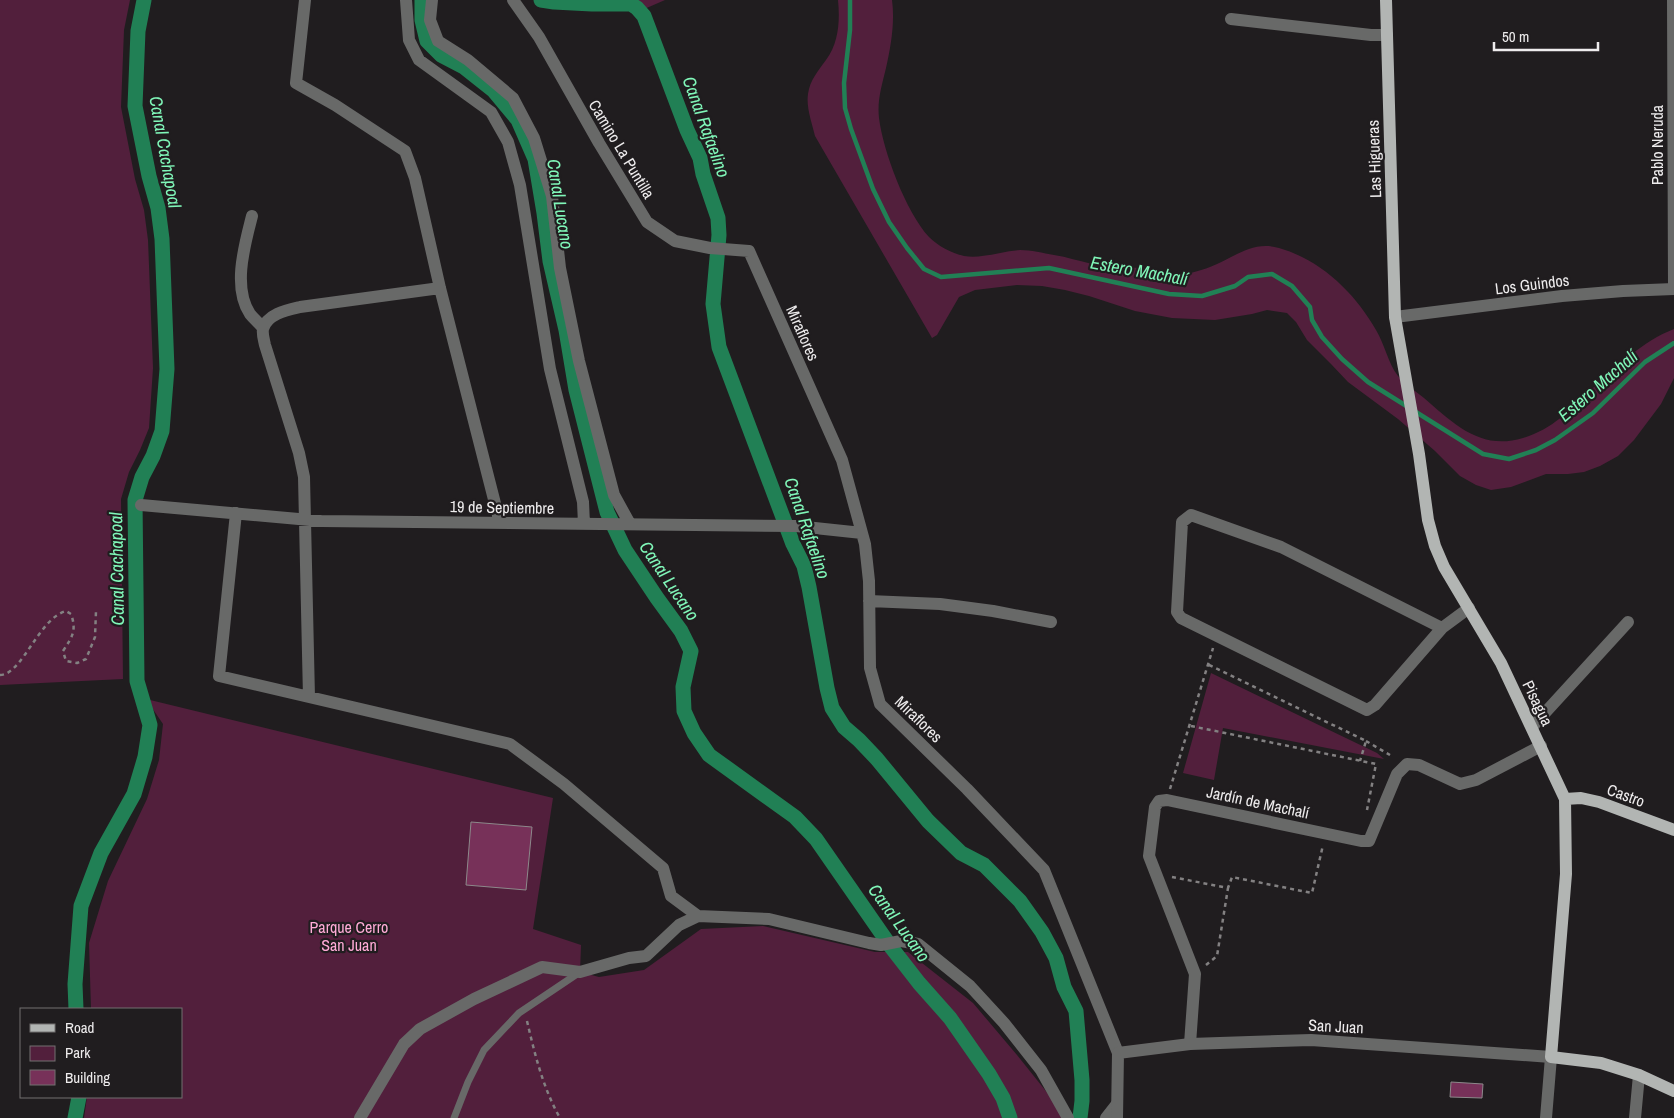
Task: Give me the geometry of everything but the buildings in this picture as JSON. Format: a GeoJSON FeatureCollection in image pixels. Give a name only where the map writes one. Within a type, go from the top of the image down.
{"type":"FeatureCollection","features":[{"type":"Feature","properties":{"kind":"main road","name":"Las Higueras"},"geometry":{"type":"LineString","coordinates":[[1386,0],[1395,317]]}},
{"type":"Feature","properties":{"kind":"main road","name":"Pisagua"},"geometry":{"type":"LineString","coordinates":[[1395,317],[1419,454],[1428,520],[1435,546],[1444,567],[1501,664],[1565,799],[1566,874],[1551,1057]]}},
{"type":"Feature","properties":{"kind":"main road","name":"Castro"},"geometry":{"type":"LineString","coordinates":[[1565,799],[1581,798],[1599,802],[1674,830]]}},
{"type":"Feature","properties":{"kind":"main road"},"geometry":{"type":"LineString","coordinates":[[1551,1057],[1601,1063],[1639,1075],[1674,1091]]}},
{"type":"Feature","properties":{"kind":"street"},"geometry":{"type":"LineString","coordinates":[[305,0],[296,84],[335,105],[405,150],[415,178],[440,288],[500,523]]}},
{"type":"Feature","properties":{"kind":"street"},"geometry":{"type":"LineString","coordinates":[[406,0],[409,40],[419,60],[491,112],[508,142],[520,185],[550,368],[583,502],[584,524]]}},
{"type":"Feature","properties":{"kind":"street"},"geometry":{"type":"LineString","coordinates":[[432,0],[430,20],[438,41],[468,60],[513,98],[534,138],[552,196],[560,268],[579,361],[614,495],[626,524]]}},
{"type":"Feature","properties":{"kind":"street","name":"Camino La Puntilla"},"geometry":{"type":"LineString","coordinates":[[513,0],[539,37],[599,143],[647,222],[675,241],[710,248],[749,251]]}},
{"type":"Feature","properties":{"kind":"street","name":"Pablo Neruda"},"geometry":{"type":"LineString","coordinates":[[1673,0],[1674,289]]}},
{"type":"Feature","properties":{"kind":"street"},"geometry":{"type":"LineString","coordinates":[[1231,19],[1371,35],[1387,35]]}},
{"type":"Feature","properties":{"kind":"street"},"geometry":{"type":"LineString","coordinates":[[252,216],[241,266],[241,284],[244,300],[250,314],[263,328],[265,345],[299,453],[304,477],[309,697]]}},
{"type":"Feature","properties":{"kind":"street","name":"Miraflores"},"geometry":{"type":"LineString","coordinates":[[749,251],[842,460],[862,533],[869,581],[870,668],[880,704],[967,788],[1044,870],[1118,1053],[1116,1118]]}},
{"type":"Feature","properties":{"kind":"street"},"geometry":{"type":"LineString","coordinates":[[263,328],[269,319],[280,312],[300,307],[440,288]]}},
{"type":"Feature","properties":{"kind":"street","name":"Los Guindos"},"geometry":{"type":"LineString","coordinates":[[1395,317],[1562,296],[1674,289]]}},
{"type":"Feature","properties":{"kind":"street","name":"19 de Septiembre"},"geometry":{"type":"LineString","coordinates":[[141,505],[322,521],[796,526],[862,533]]}},
{"type":"Feature","properties":{"kind":"street"},"geometry":{"type":"LineString","coordinates":[[236,513],[219,676],[510,744],[564,784],[663,868],[671,896],[698,916]]}},
{"type":"Feature","properties":{"kind":"street"},"geometry":{"type":"LineString","coordinates":[[1442,628],[1281,547],[1191,516],[1182,522],[1177,612],[1181,618],[1367,710],[1375,705],[1442,628],[1469,608]]}},
{"type":"Feature","properties":{"kind":"street"},"geometry":{"type":"LineString","coordinates":[[869,601],[940,604],[993,611],[1051,622]]}},
{"type":"Feature","properties":{"kind":"street"},"geometry":{"type":"LineString","coordinates":[[1532,727],[1628,622]]}},
{"type":"Feature","properties":{"kind":"street","name":"Jardín de Machalí"},"geometry":{"type":"LineString","coordinates":[[1167,800],[1326,834],[1369,841],[1397,774],[1407,764],[1419,765],[1460,784],[1476,780],[1541,746]]}},
{"type":"Feature","properties":{"kind":"street"},"geometry":{"type":"LineString","coordinates":[[1167,800],[1159,801],[1155,807],[1149,856],[1195,974],[1190,1044]]}},
{"type":"Feature","properties":{"kind":"street"},"geometry":{"type":"LineString","coordinates":[[360,1118],[404,1044],[420,1029],[474,999],[542,966],[580,972],[629,958],[646,956],[679,925],[698,916],[769,919],[881,945],[902,941],[918,944],[970,986],[1004,1023],[1041,1070],[1068,1118]]}},
{"type":"Feature","properties":{"kind":"street","name":"San Juan"},"geometry":{"type":"LineString","coordinates":[[1118,1053],[1190,1044],[1311,1040],[1551,1057]]}},
{"type":"Feature","properties":{"kind":"street","name":"Pisagua"},"geometry":{"type":"LineString","coordinates":[[1546,1118],[1551,1057]]}},
{"type":"Feature","properties":{"kind":"street"},"geometry":{"type":"LineString","coordinates":[[1635,1118],[1639,1075]]}},
{"type":"Feature","properties":{"kind":"street"},"geometry":{"type":"LineString","coordinates":[[1106,1118],[1117,1104]]}},
{"type":"Feature","properties":{"kind":"lane"},"geometry":{"type":"LineString","coordinates":[[454,1118],[468,1082],[484,1050],[519,1013],[580,972]]}},
{"type":"Feature","properties":{"kind":"path"},"geometry":{"type":"LineString","coordinates":[[0,675],[6,675],[12,671],[33,641],[58,613],[66,612],[71,614],[74,623],[74,630],[63,651],[66,661],[78,663],[86,658],[95,636],[96,611]]}},
{"type":"Feature","properties":{"kind":"path"},"geometry":{"type":"LineString","coordinates":[[1167,800],[1217,636]]}},
{"type":"Feature","properties":{"kind":"path"},"geometry":{"type":"LineString","coordinates":[[1208,665],[1366,741],[1390,755]]}},
{"type":"Feature","properties":{"kind":"path"},"geometry":{"type":"LineString","coordinates":[[1190,726],[1376,764],[1366,812]]}},
{"type":"Feature","properties":{"kind":"path"},"geometry":{"type":"LineString","coordinates":[[1360,761],[1366,741]]}},
{"type":"Feature","properties":{"kind":"path"},"geometry":{"type":"LineString","coordinates":[[1195,974],[1217,956],[1228,888],[1232,877],[1312,893],[1326,834]]}},
{"type":"Feature","properties":{"kind":"path"},"geometry":{"type":"LineString","coordinates":[[1155,874],[1228,888]]}},
{"type":"Feature","properties":{"kind":"path"},"geometry":{"type":"LineString","coordinates":[[524,1010],[537,1065],[560,1118]]}},
{"type":"Feature","properties":{"kind":"green space"},"geometry":{"type":"Polygon","coordinates":[[[0,0],[130,0],[124,30],[121,107],[135,179],[144,210],[148,240],[153,368],[149,428],[129,472],[121,499],[123,679],[0,685],[0,0]]]}},
{"type":"Feature","properties":{"kind":"green space"},"geometry":{"type":"Polygon","coordinates":[[[553,0],[665,0],[642,10],[634,3],[553,0]]]}},
{"type":"Feature","properties":{"kind":"green space"},"geometry":{"type":"Polygon","coordinates":[[[838,0],[892,0],[892,34],[879,105],[881,132],[904,197],[920,226],[936,243],[950,251],[971,257],[1028,250],[1092,264],[1138,268],[1177,275],[1206,268],[1243,251],[1260,246],[1279,248],[1294,253],[1323,269],[1358,303],[1379,336],[1395,371],[1404,382],[1457,426],[1481,438],[1494,441],[1523,438],[1543,430],[1569,411],[1630,355],[1651,340],[1674,329],[1674,378],[1661,404],[1634,440],[1618,456],[1584,472],[1546,474],[1511,487],[1491,490],[1476,485],[1460,476],[1398,419],[1348,382],[1307,340],[1296,322],[1287,313],[1267,310],[1215,320],[1172,318],[1135,311],[1065,290],[1042,286],[1017,285],[975,290],[959,297],[937,335],[932,338],[815,136],[809,110],[808,94],[812,80],[834,46],[839,23],[838,0]]]}},
{"type":"Feature","properties":{"kind":"green space"},"geometry":{"type":"Polygon","coordinates":[[[1211,673],[1377,753],[1384,759],[1223,728],[1214,780],[1183,773],[1211,673]]]}},
{"type":"Feature","properties":{"kind":"green space","name":"Parque Cerro San Juan"},"geometry":{"type":"Polygon","coordinates":[[[146,699],[553,798],[533,929],[581,945],[580,972],[599,977],[644,970],[701,929],[763,926],[875,952],[908,952],[973,1003],[1049,1095],[1062,1118],[84,1118],[87,1098],[182,1098],[182,1008],[91,1008],[89,943],[108,881],[147,799],[159,760],[163,724],[146,699]]]}},
{"type":"Feature","properties":{"kind":"waterway","name":"Canal Cachapoal"},"geometry":{"type":"LineString","coordinates":[[76,1008],[75,984],[81,906],[101,853],[134,794],[145,757],[150,725],[137,681],[135,500],[142,477],[153,456],[162,431],[167,369],[162,239],[158,208],[149,176],[135,106],[138,31],[144,0]]}},
{"type":"Feature","properties":{"kind":"waterway","name":"Canal Lucano"},"geometry":{"type":"LineString","coordinates":[[422,0],[422,20],[427,41],[441,55],[464,67],[493,90],[518,120],[535,159],[550,261],[566,330],[576,390],[607,512],[625,550],[681,631],[691,651],[683,687],[684,711],[694,733],[709,755],[795,817],[816,839],[891,947],[950,1018],[989,1074],[1003,1098],[1010,1118]]}},
{"type":"Feature","properties":{"kind":"waterway","name":"Canal Rafaelino"},"geometry":{"type":"LineString","coordinates":[[541,0],[592,4],[631,4],[644,16],[687,130],[700,158],[703,174],[718,218],[719,235],[713,304],[719,347],[793,544],[804,566],[832,708],[844,727],[877,759],[928,821],[961,853],[984,865],[1020,901],[1042,932],[1056,958],[1064,987],[1076,1011],[1082,1080],[1080,1118]]}},
{"type":"Feature","properties":{"kind":"waterway","name":"Estero Machalí"},"geometry":{"type":"LineString","coordinates":[[850,0],[850,30],[844,83],[845,108],[851,129],[873,189],[889,222],[924,269],[941,277],[1049,268],[1169,294],[1202,296],[1235,286],[1248,277],[1272,274],[1292,286],[1310,307],[1312,320],[1322,337],[1342,359],[1368,382],[1483,454],[1509,459],[1536,450],[1555,440],[1593,413],[1645,362],[1674,343]]}},
{"type":"Feature","properties":{"kind":"waterway","name":"Canal Cachapoal"},"geometry":{"type":"LineString","coordinates":[[75,1118],[79,1098]]}}]}
